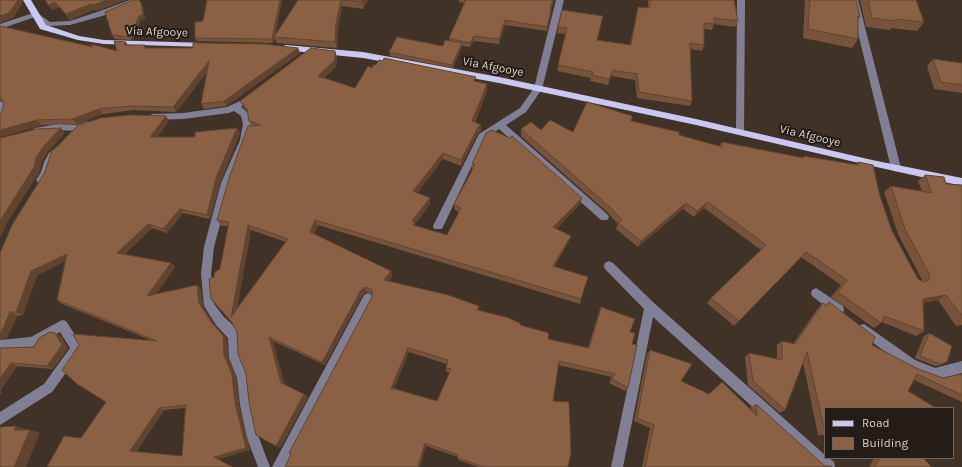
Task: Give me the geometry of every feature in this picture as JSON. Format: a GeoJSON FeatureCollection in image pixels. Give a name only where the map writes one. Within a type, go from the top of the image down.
{"type":"FeatureCollection","features":[{"type":"Feature","properties":{"kind":"main road","name":"Via Afgooye"},"geometry":{"type":"LineString","coordinates":[[27,0],[43,27],[78,38],[132,44],[211,45]]}},
{"type":"Feature","properties":{"kind":"main road","name":"Via Afgooye"},"geometry":{"type":"LineString","coordinates":[[274,47],[378,58],[538,88],[740,132],[873,167],[896,168],[962,182]]}},
{"type":"Feature","properties":{"kind":"street"},"geometry":{"type":"LineString","coordinates":[[0,27],[36,14],[48,24],[70,23],[106,12],[136,0]]}},
{"type":"Feature","properties":{"kind":"street"},"geometry":{"type":"LineString","coordinates":[[438,226],[482,136],[523,110],[538,88],[560,0]]}},
{"type":"Feature","properties":{"kind":"street"},"geometry":{"type":"LineString","coordinates":[[740,132],[741,0]]}},
{"type":"Feature","properties":{"kind":"street"},"geometry":{"type":"LineString","coordinates":[[854,0],[896,168]]}},
{"type":"Feature","properties":{"kind":"street"},"geometry":{"type":"LineString","coordinates":[[299,60],[312,50]]}},
{"type":"Feature","properties":{"kind":"street"},"geometry":{"type":"LineString","coordinates":[[141,116],[183,116],[235,108],[248,98]]}},
{"type":"Feature","properties":{"kind":"street"},"geometry":{"type":"LineString","coordinates":[[0,104],[4,108],[0,121]]}},
{"type":"Feature","properties":{"kind":"street"},"geometry":{"type":"LineString","coordinates":[[235,108],[245,115],[247,124],[244,140],[226,184],[209,247],[206,259],[207,282],[209,306],[220,321],[230,330],[234,338],[235,358],[243,378],[246,405],[253,438],[264,467]]}},
{"type":"Feature","properties":{"kind":"street"},"geometry":{"type":"LineString","coordinates":[[29,133],[47,128],[78,128],[97,120]]}},
{"type":"Feature","properties":{"kind":"street"},"geometry":{"type":"LineString","coordinates":[[500,125],[604,217]]}},
{"type":"Feature","properties":{"kind":"street"},"geometry":{"type":"LineString","coordinates":[[35,191],[46,173],[47,164],[52,155],[78,128]]}},
{"type":"Feature","properties":{"kind":"street"},"geometry":{"type":"LineString","coordinates":[[610,266],[650,307],[829,467]]}},
{"type":"Feature","properties":{"kind":"street"},"geometry":{"type":"LineString","coordinates":[[816,293],[911,364],[935,374],[962,367]]}},
{"type":"Feature","properties":{"kind":"street"},"geometry":{"type":"LineString","coordinates":[[278,467],[368,298]]}},
{"type":"Feature","properties":{"kind":"street"},"geometry":{"type":"LineString","coordinates":[[617,467],[650,307]]}},
{"type":"Feature","properties":{"kind":"street"},"geometry":{"type":"LineString","coordinates":[[0,345],[32,342],[62,325],[77,348],[48,388],[0,419]]}},
{"type":"Feature","properties":{"kind":"building"},"geometry":{"type":"Polygon","coordinates":[[[0,0],[18,0],[9,13],[0,16],[0,0]]]}},
{"type":"Feature","properties":{"kind":"building"},"geometry":{"type":"Polygon","coordinates":[[[45,0],[108,0],[92,5],[91,4],[66,14],[55,2],[48,5],[45,0]]]}},
{"type":"Feature","properties":{"kind":"building"},"geometry":{"type":"Polygon","coordinates":[[[133,0],[139,0],[141,3],[143,15],[139,16],[130,37],[112,35],[105,12],[133,0]]]}},
{"type":"Feature","properties":{"kind":"building"},"geometry":{"type":"Polygon","coordinates":[[[207,0],[280,0],[272,39],[195,38],[195,22],[203,21],[207,0]]]}},
{"type":"Feature","properties":{"kind":"building"},"geometry":{"type":"Polygon","coordinates":[[[298,0],[341,0],[336,23],[335,42],[274,37],[298,0]]]}},
{"type":"Feature","properties":{"kind":"building"},"geometry":{"type":"Polygon","coordinates":[[[342,0],[363,0],[362,2],[342,0]]]}},
{"type":"Feature","properties":{"kind":"building"},"geometry":{"type":"Polygon","coordinates":[[[466,0],[553,0],[547,27],[505,20],[499,39],[474,36],[470,43],[449,38],[466,0]]]}},
{"type":"Feature","properties":{"kind":"building"},"geometry":{"type":"Polygon","coordinates":[[[650,0],[734,0],[738,21],[714,18],[715,24],[704,23],[704,45],[690,43],[692,101],[639,92],[637,74],[613,70],[609,79],[592,75],[593,72],[558,65],[567,28],[558,27],[562,10],[603,16],[597,40],[631,45],[638,7],[649,8],[650,0]]]}},
{"type":"Feature","properties":{"kind":"building"},"geometry":{"type":"Polygon","coordinates":[[[810,0],[856,0],[860,17],[858,16],[858,39],[808,29],[810,0]]]}},
{"type":"Feature","properties":{"kind":"building"},"geometry":{"type":"Polygon","coordinates":[[[868,0],[916,0],[924,22],[872,18],[868,0]]]}},
{"type":"Feature","properties":{"kind":"building"},"geometry":{"type":"Polygon","coordinates":[[[0,26],[93,47],[91,44],[117,51],[114,41],[126,42],[124,45],[145,45],[144,48],[193,48],[193,43],[264,44],[298,48],[224,101],[201,104],[209,61],[173,107],[130,106],[99,109],[72,119],[37,120],[0,130],[0,117],[4,103],[0,97],[0,26]]]}},
{"type":"Feature","properties":{"kind":"building"},"geometry":{"type":"Polygon","coordinates":[[[397,37],[443,46],[445,40],[462,43],[452,65],[389,52],[397,37]]]}},
{"type":"Feature","properties":{"kind":"building"},"geometry":{"type":"Polygon","coordinates":[[[311,48],[335,51],[335,60],[318,76],[355,88],[368,66],[372,68],[373,65],[376,65],[379,60],[383,61],[384,58],[476,77],[474,81],[487,84],[472,121],[481,125],[478,127],[461,160],[443,153],[413,191],[430,198],[412,221],[415,222],[413,225],[447,235],[461,208],[454,204],[475,165],[472,164],[486,133],[492,130],[510,138],[512,136],[582,198],[553,227],[571,236],[553,266],[588,277],[581,299],[315,220],[310,232],[391,271],[384,280],[448,295],[479,306],[477,310],[506,317],[520,323],[520,325],[549,333],[548,339],[589,348],[601,307],[635,319],[630,332],[635,333],[632,344],[637,345],[628,388],[612,379],[615,374],[559,361],[553,401],[569,402],[571,453],[568,467],[484,467],[457,458],[458,455],[425,443],[418,467],[285,467],[291,454],[289,453],[372,297],[372,290],[365,287],[361,290],[322,362],[269,337],[281,383],[304,394],[276,446],[256,435],[249,402],[246,374],[238,354],[237,332],[231,321],[211,299],[209,279],[214,277],[215,272],[220,269],[229,222],[217,220],[229,178],[248,126],[261,125],[249,121],[247,109],[240,101],[311,48]],[[248,225],[231,317],[288,239],[248,225]],[[408,348],[391,388],[437,401],[451,369],[446,368],[448,360],[408,348]]]}},
{"type":"Feature","properties":{"kind":"building"},"geometry":{"type":"Polygon","coordinates":[[[933,59],[962,63],[962,85],[941,82],[933,59]]]}},
{"type":"Feature","properties":{"kind":"building"},"geometry":{"type":"Polygon","coordinates":[[[587,102],[632,116],[631,121],[679,132],[679,135],[722,147],[722,142],[804,158],[804,156],[858,165],[858,162],[873,165],[880,196],[892,231],[918,279],[923,282],[929,280],[930,275],[905,229],[891,186],[932,193],[925,175],[944,177],[946,184],[962,185],[962,316],[946,295],[923,299],[924,331],[884,316],[881,323],[838,292],[847,280],[806,252],[739,321],[711,298],[766,245],[708,202],[697,211],[686,203],[641,241],[618,223],[622,220],[610,207],[521,129],[531,122],[541,130],[550,120],[573,132],[587,102]]]}},
{"type":"Feature","properties":{"kind":"building"},"geometry":{"type":"Polygon","coordinates":[[[130,115],[166,116],[150,137],[195,137],[195,132],[237,128],[216,178],[207,215],[180,209],[163,229],[148,224],[117,253],[171,263],[147,296],[197,285],[199,303],[211,322],[223,335],[224,355],[232,375],[235,403],[246,448],[214,457],[232,467],[47,467],[64,436],[81,438],[106,402],[77,384],[62,370],[79,345],[73,334],[157,341],[57,300],[67,254],[31,271],[16,312],[10,312],[0,335],[0,253],[12,225],[45,172],[51,153],[77,126],[100,118],[130,115]],[[186,405],[159,408],[130,451],[182,456],[186,405]]]}},
{"type":"Feature","properties":{"kind":"building"},"geometry":{"type":"Polygon","coordinates":[[[61,128],[43,147],[36,158],[34,167],[0,221],[0,138],[37,129],[61,128]]]}},
{"type":"Feature","properties":{"kind":"building"},"geometry":{"type":"Polygon","coordinates":[[[829,302],[875,337],[872,345],[918,369],[943,378],[962,374],[962,395],[917,374],[908,391],[934,407],[824,407],[824,428],[807,352],[785,410],[753,381],[749,353],[782,360],[782,341],[795,344],[823,303],[827,306],[829,302]]]}},
{"type":"Feature","properties":{"kind":"building"},"geometry":{"type":"Polygon","coordinates":[[[50,332],[55,333],[62,345],[47,366],[11,363],[0,378],[0,348],[34,347],[39,338],[50,332]]]}},
{"type":"Feature","properties":{"kind":"building"},"geometry":{"type":"Polygon","coordinates":[[[929,333],[952,346],[947,362],[940,364],[920,356],[929,333]]]}},
{"type":"Feature","properties":{"kind":"building"},"geometry":{"type":"Polygon","coordinates":[[[650,350],[692,364],[681,381],[709,394],[722,382],[757,416],[756,404],[825,466],[832,467],[645,467],[654,425],[637,418],[650,350]]]}},
{"type":"Feature","properties":{"kind":"building"},"geometry":{"type":"Polygon","coordinates":[[[16,426],[14,430],[30,430],[14,467],[0,467],[0,427],[16,426]]]}},
{"type":"Feature","properties":{"kind":"building"},"geometry":{"type":"Polygon","coordinates":[[[879,459],[924,459],[932,467],[875,467],[879,459]]]}}]}
